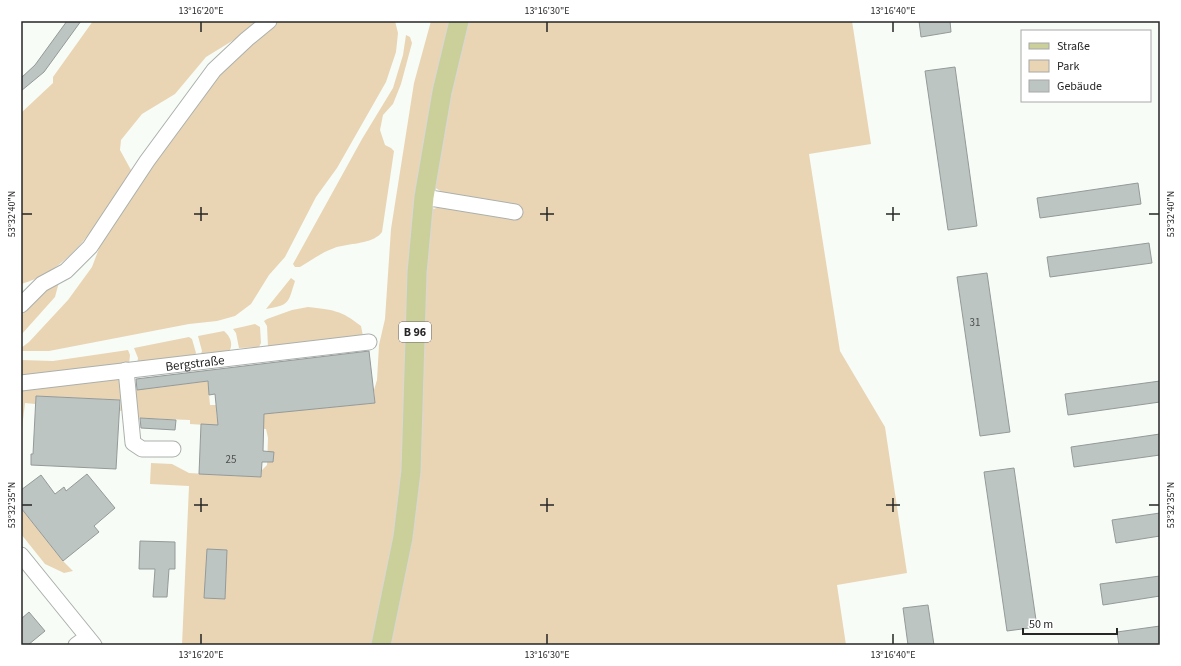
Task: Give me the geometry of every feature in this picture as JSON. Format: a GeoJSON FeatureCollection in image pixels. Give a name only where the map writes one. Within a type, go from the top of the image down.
{"type":"FeatureCollection","features":[{"type":"Feature","properties":{"kind":"main road","name":"B 96"},"geometry":{"type":"LineString","coordinates":[[381,645],[403,537],[411,472],[417,273],[424,197],[436,123],[459,21]]}},
{"type":"Feature","properties":{"kind":"street"},"geometry":{"type":"LineString","coordinates":[[21,305],[42,284],[66,271],[90,247],[147,161],[214,70],[269,21]]}},
{"type":"Feature","properties":{"kind":"street"},"geometry":{"type":"LineString","coordinates":[[424,197],[515,212]]}},
{"type":"Feature","properties":{"kind":"street","name":"Bergstraße"},"geometry":{"type":"LineString","coordinates":[[21,383],[369,342]]}},
{"type":"Feature","properties":{"kind":"street"},"geometry":{"type":"LineString","coordinates":[[126,370],[133,443],[142,449],[173,449]]}},
{"type":"Feature","properties":{"kind":"street"},"geometry":{"type":"LineString","coordinates":[[21,555],[86,642]]}},
{"type":"Feature","properties":{"kind":"green space"},"geometry":{"type":"Polygon","coordinates":[[[93,21],[261,21],[250,30],[206,57],[175,94],[142,114],[121,140],[120,150],[131,170],[131,175],[97,224],[85,240],[56,267],[39,277],[21,284],[21,113],[53,83],[53,77],[93,21]]]}},
{"type":"Feature","properties":{"kind":"green space"},"geometry":{"type":"Polygon","coordinates":[[[277,21],[395,21],[398,33],[396,52],[386,82],[337,168],[316,197],[285,257],[269,275],[251,304],[235,316],[217,321],[189,324],[49,351],[21,351],[21,348],[29,342],[68,300],[92,267],[103,238],[155,158],[233,58],[277,21]]]}},
{"type":"Feature","properties":{"kind":"green space"},"geometry":{"type":"Polygon","coordinates":[[[431,21],[452,21],[395,535],[372,645],[182,645],[189,486],[150,484],[151,463],[172,464],[189,473],[261,477],[262,470],[267,465],[268,438],[266,429],[190,424],[190,420],[139,418],[135,409],[135,390],[370,362],[371,365],[208,384],[210,405],[216,405],[217,418],[375,403],[374,390],[377,380],[379,345],[385,319],[391,229],[414,83],[431,21]]]}},
{"type":"Feature","properties":{"kind":"green space"},"geometry":{"type":"Polygon","coordinates":[[[468,21],[852,21],[871,144],[809,154],[840,351],[885,427],[907,573],[837,585],[846,645],[390,645],[412,539],[425,275],[431,210],[444,205],[445,194],[434,187],[440,140],[468,21]]]}},
{"type":"Feature","properties":{"kind":"green space"},"geometry":{"type":"Polygon","coordinates":[[[406,35],[410,37],[412,43],[401,84],[393,104],[383,115],[380,130],[385,145],[394,151],[382,232],[379,236],[364,242],[331,249],[300,267],[295,267],[293,264],[362,139],[393,88],[403,55],[406,35]]]}},
{"type":"Feature","properties":{"kind":"green space"},"geometry":{"type":"Polygon","coordinates":[[[291,278],[295,281],[287,302],[280,306],[266,309],[291,278]]]}},
{"type":"Feature","properties":{"kind":"green space"},"geometry":{"type":"Polygon","coordinates":[[[59,282],[55,297],[21,335],[21,310],[45,287],[59,282]]]}},
{"type":"Feature","properties":{"kind":"green space"},"geometry":{"type":"Polygon","coordinates":[[[308,307],[330,310],[348,317],[361,326],[363,336],[268,347],[267,326],[264,321],[292,310],[308,307]]]}},
{"type":"Feature","properties":{"kind":"green space"},"geometry":{"type":"Polygon","coordinates":[[[255,324],[260,327],[261,343],[259,347],[239,348],[236,333],[233,329],[255,324]]]}},
{"type":"Feature","properties":{"kind":"green space"},"geometry":{"type":"Polygon","coordinates":[[[224,331],[230,340],[230,350],[200,356],[202,351],[198,336],[224,331]]]}},
{"type":"Feature","properties":{"kind":"green space"},"geometry":{"type":"Polygon","coordinates":[[[189,337],[192,339],[196,353],[194,357],[137,364],[138,358],[134,348],[189,337]]]}},
{"type":"Feature","properties":{"kind":"green space"},"geometry":{"type":"Polygon","coordinates":[[[128,350],[130,355],[129,365],[21,378],[21,360],[53,361],[128,350]]]}},
{"type":"Feature","properties":{"kind":"green space"},"geometry":{"type":"Polygon","coordinates":[[[118,375],[124,381],[124,410],[120,411],[121,400],[36,396],[35,404],[25,403],[21,437],[21,386],[118,375]]]}},
{"type":"Feature","properties":{"kind":"green space"},"geometry":{"type":"Polygon","coordinates":[[[21,508],[63,561],[73,571],[64,573],[45,564],[21,534],[21,508]]]}},
{"type":"Feature","properties":{"kind":"building"},"geometry":{"type":"Polygon","coordinates":[[[67,21],[81,21],[44,72],[21,91],[21,78],[35,65],[67,21]]]}},
{"type":"Feature","properties":{"kind":"building"},"geometry":{"type":"Polygon","coordinates":[[[919,21],[950,21],[951,32],[921,37],[919,21]]]}},
{"type":"Feature","properties":{"kind":"building"},"geometry":{"type":"Polygon","coordinates":[[[955,67],[977,226],[948,230],[925,71],[955,67]]]}},
{"type":"Feature","properties":{"kind":"building"},"geometry":{"type":"Polygon","coordinates":[[[1138,183],[1141,204],[1040,218],[1037,198],[1138,183]]]}},
{"type":"Feature","properties":{"kind":"building"},"geometry":{"type":"Polygon","coordinates":[[[1149,243],[1152,263],[1050,277],[1047,257],[1149,243]]]}},
{"type":"Feature","properties":{"kind":"building"},"geometry":{"type":"Polygon","coordinates":[[[987,273],[1010,432],[980,436],[957,277],[987,273]]]}},
{"type":"Feature","properties":{"kind":"building"},"geometry":{"type":"Polygon","coordinates":[[[369,351],[375,403],[264,414],[263,451],[274,452],[273,462],[262,462],[261,477],[199,474],[201,424],[218,425],[215,394],[209,395],[208,381],[137,390],[136,379],[369,351]]]}},
{"type":"Feature","properties":{"kind":"building"},"geometry":{"type":"Polygon","coordinates":[[[1160,381],[1160,402],[1068,415],[1065,394],[1160,381]]]}},
{"type":"Feature","properties":{"kind":"building"},"geometry":{"type":"Polygon","coordinates":[[[36,396],[120,400],[116,469],[31,465],[36,396]]]}},
{"type":"Feature","properties":{"kind":"building"},"geometry":{"type":"Polygon","coordinates":[[[140,418],[176,420],[175,430],[141,428],[140,418]]]}},
{"type":"Feature","properties":{"kind":"building"},"geometry":{"type":"Polygon","coordinates":[[[1160,434],[1160,455],[1074,467],[1071,447],[1160,434]]]}},
{"type":"Feature","properties":{"kind":"building"},"geometry":{"type":"Polygon","coordinates":[[[1014,468],[1037,627],[1007,631],[984,472],[1014,468]]]}},
{"type":"Feature","properties":{"kind":"building"},"geometry":{"type":"Polygon","coordinates":[[[87,474],[115,508],[94,526],[99,532],[63,561],[21,508],[21,490],[41,475],[55,494],[64,487],[66,491],[87,474]]]}},
{"type":"Feature","properties":{"kind":"building"},"geometry":{"type":"Polygon","coordinates":[[[1160,513],[1160,536],[1116,543],[1112,520],[1160,513]]]}},
{"type":"Feature","properties":{"kind":"building"},"geometry":{"type":"Polygon","coordinates":[[[140,541],[175,542],[175,569],[169,569],[167,597],[153,597],[155,569],[139,569],[140,541]]]}},
{"type":"Feature","properties":{"kind":"building"},"geometry":{"type":"Polygon","coordinates":[[[207,549],[227,550],[225,599],[204,598],[207,549]]]}},
{"type":"Feature","properties":{"kind":"building"},"geometry":{"type":"Polygon","coordinates":[[[1160,576],[1160,596],[1103,605],[1100,584],[1160,576]]]}},
{"type":"Feature","properties":{"kind":"building"},"geometry":{"type":"Polygon","coordinates":[[[928,605],[934,645],[908,645],[903,608],[928,605]]]}},
{"type":"Feature","properties":{"kind":"building"},"geometry":{"type":"Polygon","coordinates":[[[29,612],[45,631],[28,645],[21,645],[21,619],[29,612]]]}},
{"type":"Feature","properties":{"kind":"building"},"geometry":{"type":"Polygon","coordinates":[[[1160,626],[1160,645],[1119,645],[1117,632],[1160,626]]]}}]}
